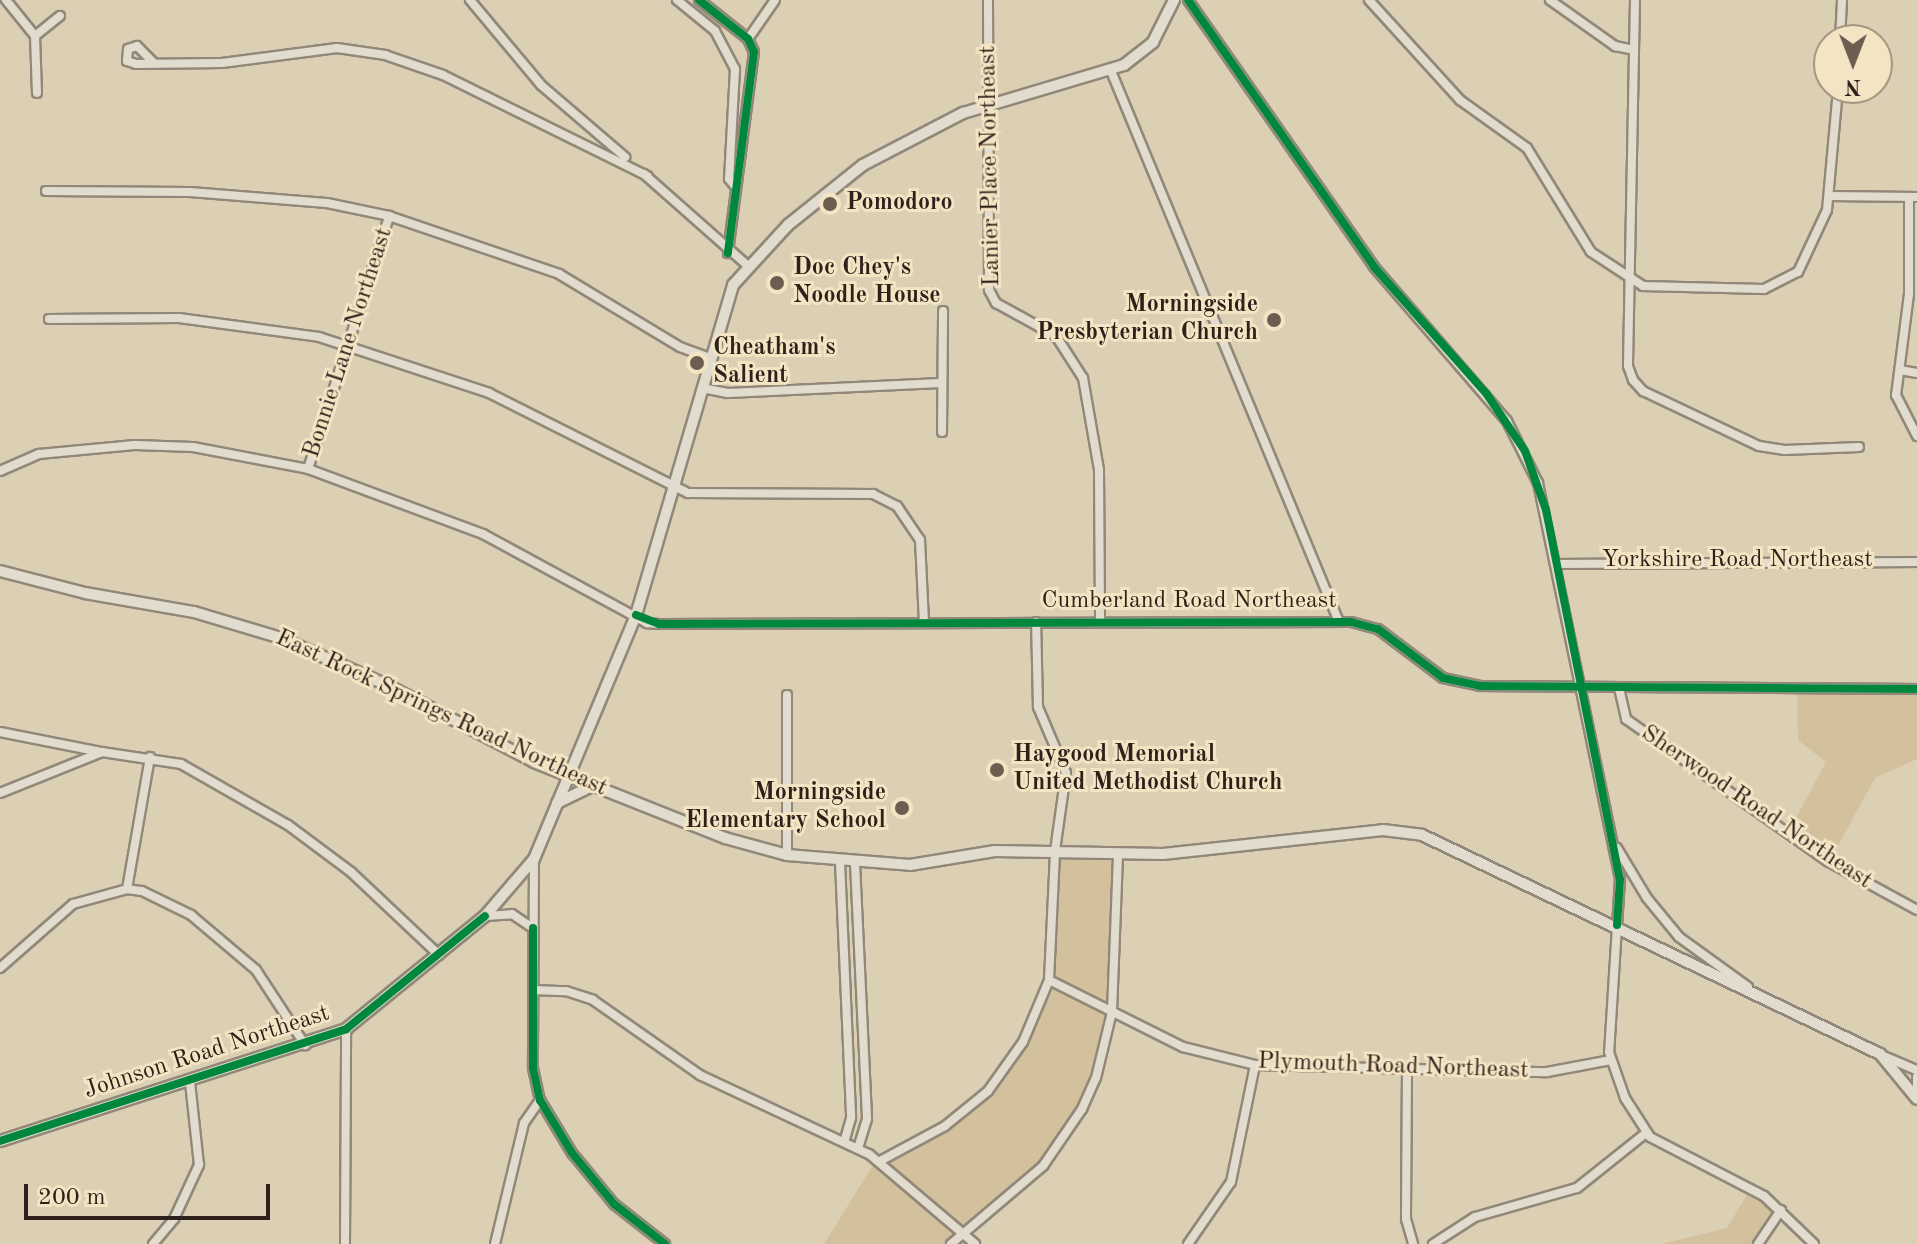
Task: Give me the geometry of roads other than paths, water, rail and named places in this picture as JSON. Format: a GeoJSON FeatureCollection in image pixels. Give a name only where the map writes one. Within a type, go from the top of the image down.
{"type":"FeatureCollection","features":[{"type":"Feature","properties":{"kind":"street"},"geometry":{"type":"LineString","coordinates":[[6,0],[35,36],[37,93]]}},
{"type":"Feature","properties":{"kind":"street"},"geometry":{"type":"LineString","coordinates":[[470,0],[541,85],[647,176],[728,253],[748,266]]}},
{"type":"Feature","properties":{"kind":"street"},"geometry":{"type":"LineString","coordinates":[[677,0],[715,31],[736,81],[729,179],[735,186]]}},
{"type":"Feature","properties":{"kind":"street"},"geometry":{"type":"LineString","coordinates":[[699,0],[748,39],[754,52],[741,181],[735,186],[728,253]]}},
{"type":"Feature","properties":{"kind":"street"},"geometry":{"type":"LineString","coordinates":[[748,39],[775,0]]}},
{"type":"Feature","properties":{"kind":"street","name":"Lanier Place Northeast"},"geometry":{"type":"LineString","coordinates":[[988,0],[989,290],[996,303],[1056,336],[1083,378],[1099,470],[1100,622]]}},
{"type":"Feature","properties":{"kind":"street","name":"Johnson Road Northeast"},"geometry":{"type":"LineString","coordinates":[[0,1141],[305,1045],[346,1029],[485,916],[534,859],[636,615],[676,485],[727,299],[748,266],[807,207],[863,165],[925,130],[988,106],[1111,71],[1153,42],[1174,0]]}},
{"type":"Feature","properties":{"kind":"street"},"geometry":{"type":"LineString","coordinates":[[1188,0],[1374,267],[1507,421],[1538,483],[1621,889],[1611,1060],[1625,1098],[1646,1133],[1679,1154],[1745,1184],[1781,1210],[1814,1244]]}},
{"type":"Feature","properties":{"kind":"street"},"geometry":{"type":"LineString","coordinates":[[1369,0],[1460,100],[1527,148],[1583,242],[1630,280],[1712,290],[1780,284],[1798,272],[1813,248],[1829,196],[1837,104]]}},
{"type":"Feature","properties":{"kind":"street"},"geometry":{"type":"LineString","coordinates":[[1550,0],[1615,46],[1634,50]]}},
{"type":"Feature","properties":{"kind":"street"},"geometry":{"type":"LineString","coordinates":[[1635,0],[1628,366],[1643,391],[1768,448],[1859,447]]}},
{"type":"Feature","properties":{"kind":"street"},"geometry":{"type":"LineString","coordinates":[[1841,24],[1842,0]]}},
{"type":"Feature","properties":{"kind":"street"},"geometry":{"type":"LineString","coordinates":[[35,36],[60,16]]}},
{"type":"Feature","properties":{"kind":"street"},"geometry":{"type":"LineString","coordinates":[[715,31],[725,20]]}},
{"type":"Feature","properties":{"kind":"street"},"geometry":{"type":"LineString","coordinates":[[154,63],[222,63],[337,48],[385,55],[443,75],[647,176]]}},
{"type":"Feature","properties":{"kind":"street"},"geometry":{"type":"LineString","coordinates":[[1111,71],[1339,622]]}},
{"type":"Feature","properties":{"kind":"street"},"geometry":{"type":"LineString","coordinates":[[736,81],[751,81]]}},
{"type":"Feature","properties":{"kind":"street"},"geometry":{"type":"LineString","coordinates":[[46,191],[190,192],[327,203],[389,216],[559,274],[680,347],[710,358]]}},
{"type":"Feature","properties":{"kind":"street"},"geometry":{"type":"LineString","coordinates":[[1829,196],[1913,197],[1909,294],[1896,395],[1917,436]]}},
{"type":"Feature","properties":{"kind":"street","name":"Bonnie Lane Northeast"},"geometry":{"type":"LineString","coordinates":[[308,469],[389,216]]}},
{"type":"Feature","properties":{"kind":"street"},"geometry":{"type":"LineString","coordinates":[[942,432],[943,311]]}},
{"type":"Feature","properties":{"kind":"street"},"geometry":{"type":"LineString","coordinates":[[49,319],[179,318],[260,326],[348,345],[502,398],[688,493],[859,492],[888,500],[907,516],[920,540],[924,623]]}},
{"type":"Feature","properties":{"kind":"street"},"geometry":{"type":"LineString","coordinates":[[1900,370],[1917,373]]}},
{"type":"Feature","properties":{"kind":"street"},"geometry":{"type":"LineString","coordinates":[[702,388],[727,393],[942,383]]}},
{"type":"Feature","properties":{"kind":"street","name":"Cumberland Road Northeast"},"geometry":{"type":"LineString","coordinates":[[0,471],[39,454],[135,445],[205,449],[308,469],[483,534],[636,615],[659,624],[1339,622],[1378,629],[1429,670],[1459,683],[1581,688],[1917,689]]}},
{"type":"Feature","properties":{"kind":"street","name":"Yorkshire Road Northeast"},"geometry":{"type":"LineString","coordinates":[[1557,564],[1917,562]]}},
{"type":"Feature","properties":{"kind":"street","name":"East Rock Springs Road Northeast"},"geometry":{"type":"LineString","coordinates":[[0,571],[194,612],[281,638],[567,776],[725,838],[787,855],[840,862],[910,865],[995,851],[1196,853],[1404,830],[1474,857],[1880,1054]]}},
{"type":"Feature","properties":{"kind":"street"},"geometry":{"type":"LineString","coordinates":[[880,1161],[945,1126],[988,1091],[1023,1042],[1049,980],[1055,851],[1066,773],[1038,707],[1036,622]]}},
{"type":"Feature","properties":{"kind":"street","name":"Sherwood Road Northeast"},"geometry":{"type":"LineString","coordinates":[[1619,688],[1626,719],[1818,856],[1917,910]]}},
{"type":"Feature","properties":{"kind":"street"},"geometry":{"type":"LineString","coordinates":[[787,695],[787,855]]}},
{"type":"Feature","properties":{"kind":"street"},"geometry":{"type":"LineString","coordinates":[[0,732],[102,752],[150,757],[204,775],[288,825],[351,872],[439,955]]}},
{"type":"Feature","properties":{"kind":"street"},"geometry":{"type":"LineString","coordinates":[[0,793],[102,752]]}},
{"type":"Feature","properties":{"kind":"street"},"geometry":{"type":"LineString","coordinates":[[127,889],[150,757]]}},
{"type":"Feature","properties":{"kind":"street"},"geometry":{"type":"LineString","coordinates":[[557,803],[592,786]]}},
{"type":"Feature","properties":{"kind":"street"},"geometry":{"type":"LineString","coordinates":[[1611,831],[1629,873],[1670,927],[1765,999]]}},
{"type":"Feature","properties":{"kind":"street"},"geometry":{"type":"LineString","coordinates":[[951,1244],[1023,1186],[1064,1139],[1096,1078],[1112,1012],[1118,853]]}},
{"type":"Feature","properties":{"kind":"street"},"geometry":{"type":"LineString","coordinates":[[534,859],[533,1068],[540,1100],[572,1153],[614,1204],[665,1244]]}},
{"type":"Feature","properties":{"kind":"street"},"geometry":{"type":"LineString","coordinates":[[840,862],[851,1118],[844,1142]]}},
{"type":"Feature","properties":{"kind":"street"},"geometry":{"type":"LineString","coordinates":[[855,863],[867,1119],[858,1149]]}},
{"type":"Feature","properties":{"kind":"street"},"geometry":{"type":"LineString","coordinates":[[0,968],[73,904],[127,889],[142,891],[191,915],[256,970],[305,1045]]}},
{"type":"Feature","properties":{"kind":"street"},"geometry":{"type":"LineString","coordinates":[[485,916],[512,914],[533,928]]}},
{"type":"Feature","properties":{"kind":"street","name":"Plymouth Road Northeast"},"geometry":{"type":"LineString","coordinates":[[1049,980],[1183,1047],[1255,1065],[1547,1072],[1611,1060]]}},
{"type":"Feature","properties":{"kind":"street"},"geometry":{"type":"LineString","coordinates":[[533,990],[566,991],[593,1000],[700,1075],[880,1161],[975,1244]]}},
{"type":"Feature","properties":{"kind":"street"},"geometry":{"type":"LineString","coordinates":[[845,998],[861,998]]}},
{"type":"Feature","properties":{"kind":"street"},"geometry":{"type":"LineString","coordinates":[[345,1244],[346,1029]]}},
{"type":"Feature","properties":{"kind":"street"},"geometry":{"type":"LineString","coordinates":[[1880,1054],[1917,1070]]}},
{"type":"Feature","properties":{"kind":"street"},"geometry":{"type":"LineString","coordinates":[[1880,1054],[1917,1099]]}},
{"type":"Feature","properties":{"kind":"street"},"geometry":{"type":"LineString","coordinates":[[1188,1244],[1231,1182],[1255,1065]]}},
{"type":"Feature","properties":{"kind":"street"},"geometry":{"type":"LineString","coordinates":[[1407,1070],[1406,1219],[1413,1244]]}},
{"type":"Feature","properties":{"kind":"street"},"geometry":{"type":"LineString","coordinates":[[1917,1077],[1917,1092]]}},
{"type":"Feature","properties":{"kind":"street"},"geometry":{"type":"LineString","coordinates":[[153,1244],[174,1219],[199,1165],[190,1082]]}},
{"type":"Feature","properties":{"kind":"street"},"geometry":{"type":"LineString","coordinates":[[495,1244],[524,1123],[540,1100]]}},
{"type":"Feature","properties":{"kind":"street"},"geometry":{"type":"LineString","coordinates":[[1433,1244],[1475,1217],[1577,1188],[1646,1133]]}},
{"type":"Feature","properties":{"kind":"street"},"geometry":{"type":"LineString","coordinates":[[1758,1244],[1781,1210]]}},
{"type":"Feature","properties":{"kind":"place","name":"Pomodoro"},"geometry":{"type":"Point","coordinates":[830,204]}},
{"type":"Feature","properties":{"kind":"place","name":"Doc Chey's Noodle House"},"geometry":{"type":"Point","coordinates":[777,283]}},
{"type":"Feature","properties":{"kind":"place","name":"Morningside Presbyterian Church"},"geometry":{"type":"Point","coordinates":[1274,320]}},
{"type":"Feature","properties":{"kind":"place","name":"Cheatham's Salient"},"geometry":{"type":"Point","coordinates":[697,363]}},
{"type":"Feature","properties":{"kind":"place","name":"Haygood Memorial United Methodist Church"},"geometry":{"type":"Point","coordinates":[997,770]}},
{"type":"Feature","properties":{"kind":"place","name":"Morningside Elementary School"},"geometry":{"type":"Point","coordinates":[902,808]}}]}
